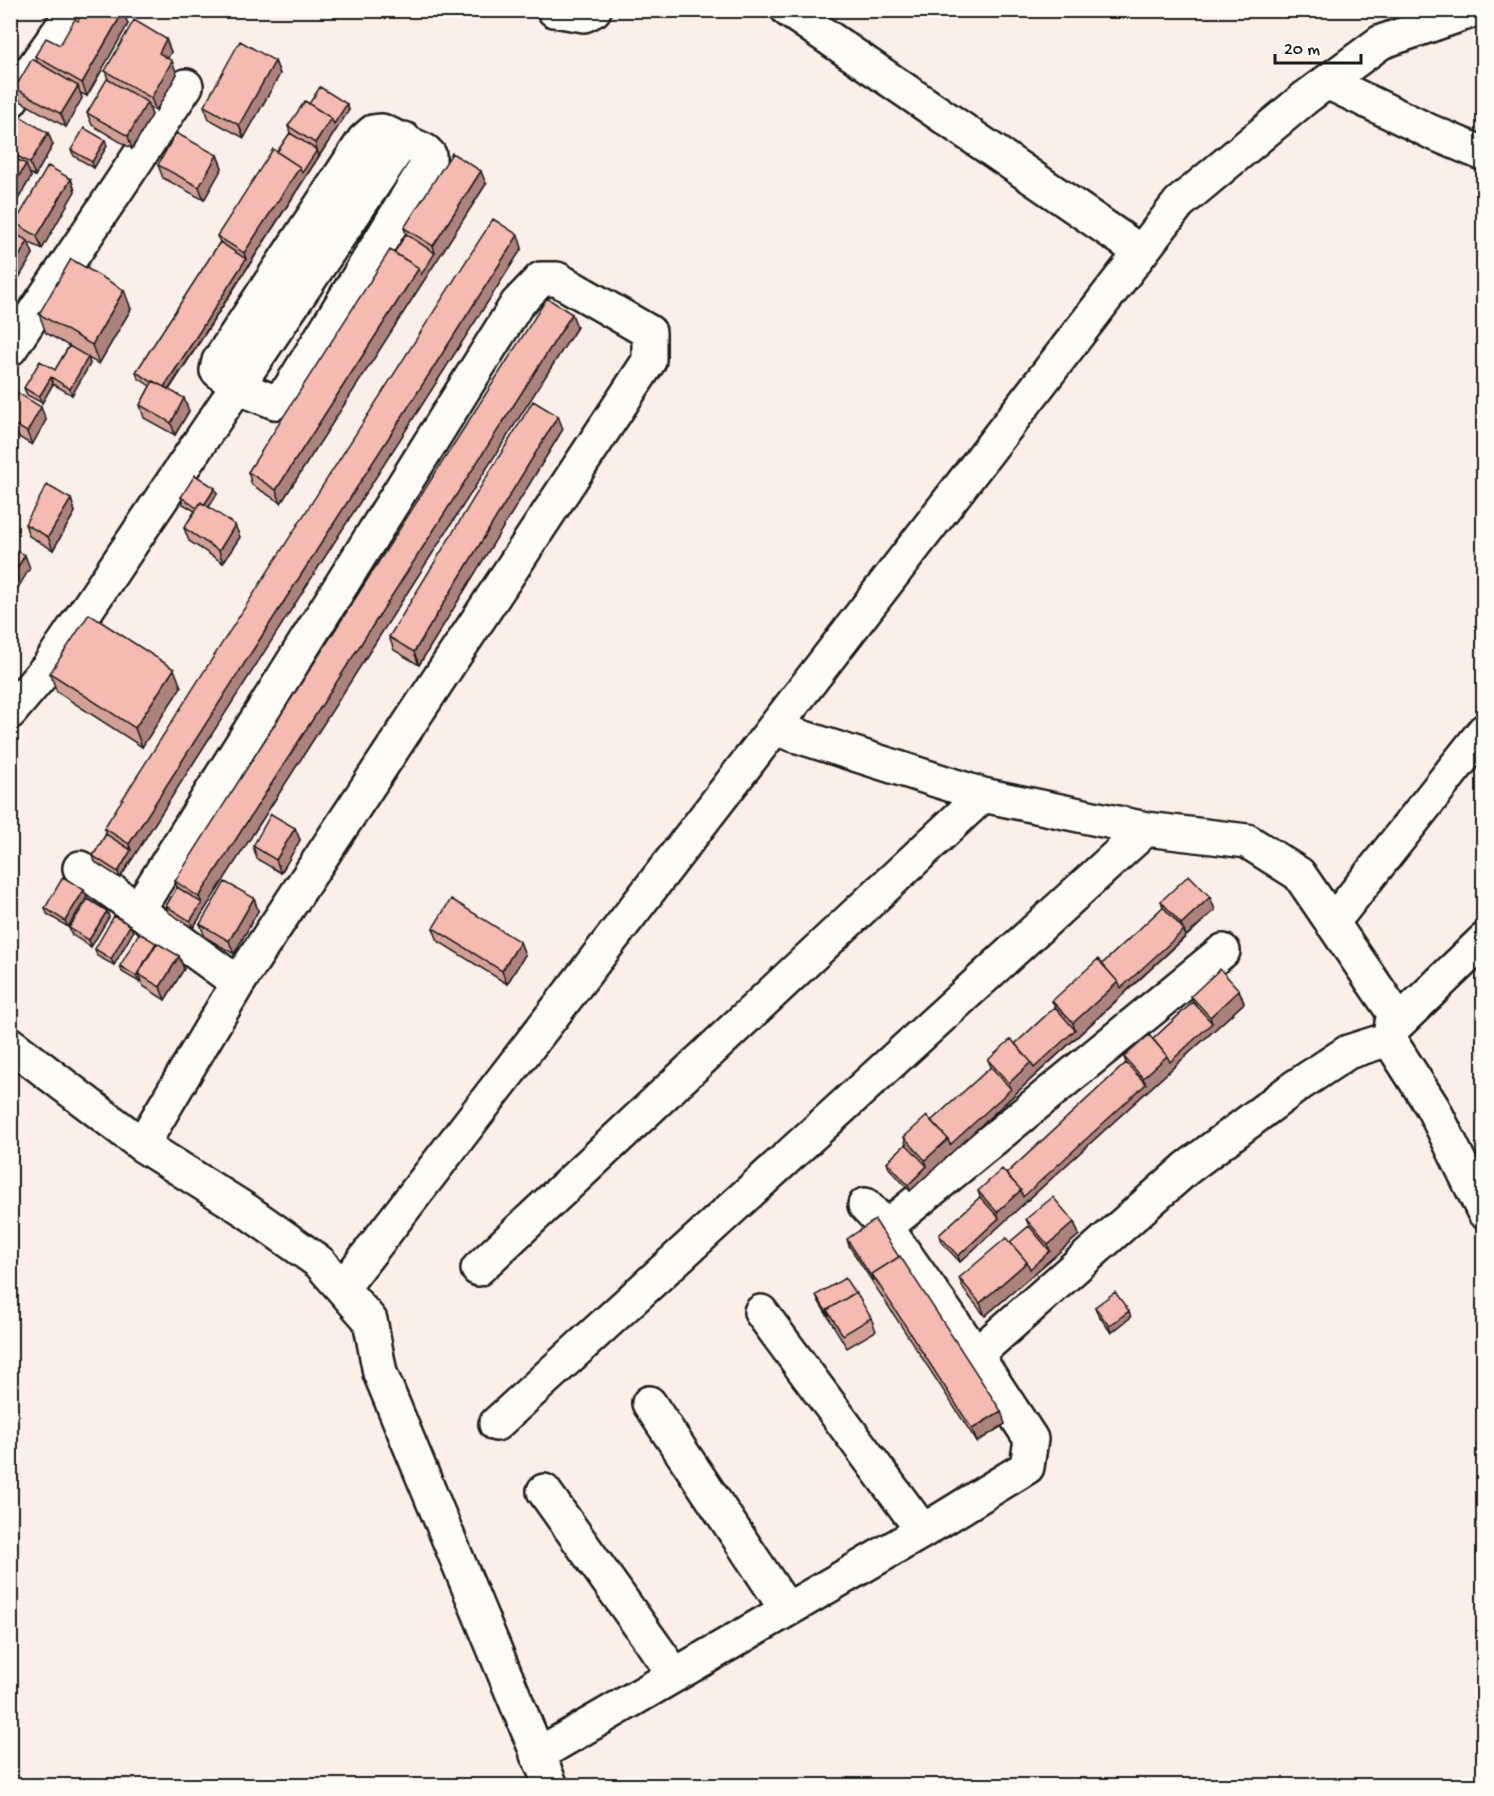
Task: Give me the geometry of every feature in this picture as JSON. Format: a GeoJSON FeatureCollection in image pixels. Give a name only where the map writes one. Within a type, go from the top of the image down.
{"type":"FeatureCollection","features":[{"type":"Feature","properties":{"kind":"street"},"geometry":{"type":"LineString","coordinates":[[10,101],[74,10]]}},
{"type":"Feature","properties":{"kind":"street"},"geometry":{"type":"LineString","coordinates":[[554,10],[584,15],[594,10]]}},
{"type":"Feature","properties":{"kind":"street"},"geometry":{"type":"LineString","coordinates":[[788,10],[1141,252]]}},
{"type":"Feature","properties":{"kind":"street"},"geometry":{"type":"LineString","coordinates":[[343,1287],[776,729],[1179,203],[1327,82],[1381,42],[1474,10]]}},
{"type":"Feature","properties":{"kind":"street"},"geometry":{"type":"LineString","coordinates":[[1327,82],[1431,132],[1484,153]]}},
{"type":"Feature","properties":{"kind":"street"},"geometry":{"type":"LineString","coordinates":[[10,349],[186,86]]}},
{"type":"Feature","properties":{"kind":"street"},"geometry":{"type":"LineString","coordinates":[[10,712],[48,667],[237,387],[404,140],[425,151],[429,155],[429,162],[289,390],[274,402],[237,387]]}},
{"type":"Feature","properties":{"kind":"street"},"geometry":{"type":"LineString","coordinates":[[138,910],[517,304],[541,279],[557,279],[649,332],[649,361],[238,983],[142,1145]]}},
{"type":"Feature","properties":{"kind":"street"},"geometry":{"type":"LineString","coordinates":[[776,729],[983,795],[1146,829],[1247,841],[1299,874],[1394,1012],[1391,1034],[1432,1108],[1484,1212]]}},
{"type":"Feature","properties":{"kind":"street"},"geometry":{"type":"LineString","coordinates":[[1332,923],[1484,730]]}},
{"type":"Feature","properties":{"kind":"street"},"geometry":{"type":"LineString","coordinates":[[478,1269],[983,795]]}},
{"type":"Feature","properties":{"kind":"street"},"geometry":{"type":"LineString","coordinates":[[496,1424],[1146,829]]}},
{"type":"Feature","properties":{"kind":"street"},"geometry":{"type":"LineString","coordinates":[[80,868],[238,983]]}},
{"type":"Feature","properties":{"kind":"street"},"geometry":{"type":"LineString","coordinates":[[976,1355],[1187,1168],[1295,1086],[1348,1052],[1391,1034],[1480,950]]}},
{"type":"Feature","properties":{"kind":"street"},"geometry":{"type":"LineString","coordinates":[[537,1755],[923,1531],[1028,1467],[1031,1439],[976,1355],[876,1216],[1222,951]]}},
{"type":"Feature","properties":{"kind":"street"},"geometry":{"type":"LineString","coordinates":[[17,1059],[142,1145],[247,1211],[319,1262],[370,1320],[380,1372],[551,1785]]}},
{"type":"Feature","properties":{"kind":"street"},"geometry":{"type":"LineString","coordinates":[[761,1312],[923,1531]]}},
{"type":"Feature","properties":{"kind":"street"},"geometry":{"type":"LineString","coordinates":[[649,1404],[787,1610]]}},
{"type":"Feature","properties":{"kind":"street"},"geometry":{"type":"LineString","coordinates":[[544,1491],[675,1675]]}},
{"type":"Feature","properties":{"kind":"building"},"geometry":{"type":"Polygon","coordinates":[[[84,10],[122,10],[123,12],[82,83],[35,56],[46,38],[60,45],[75,19],[78,21],[84,10]]]}},
{"type":"Feature","properties":{"kind":"building"},"geometry":{"type":"Polygon","coordinates":[[[134,20],[166,39],[159,53],[172,61],[151,98],[105,71],[134,20]]]}},
{"type":"Feature","properties":{"kind":"building"},"geometry":{"type":"Polygon","coordinates":[[[240,41],[275,61],[239,125],[204,106],[240,41]]]}},
{"type":"Feature","properties":{"kind":"building"},"geometry":{"type":"Polygon","coordinates":[[[32,59],[78,86],[61,114],[15,88],[32,59]]]}},
{"type":"Feature","properties":{"kind":"building"},"geometry":{"type":"Polygon","coordinates":[[[107,79],[147,102],[128,136],[87,113],[107,79]]]}},
{"type":"Feature","properties":{"kind":"building"},"geometry":{"type":"Polygon","coordinates":[[[320,87],[347,104],[334,124],[331,118],[309,104],[320,87]]]}},
{"type":"Feature","properties":{"kind":"building"},"geometry":{"type":"Polygon","coordinates":[[[305,101],[331,118],[315,143],[288,126],[305,101]]]}},
{"type":"Feature","properties":{"kind":"building"},"geometry":{"type":"Polygon","coordinates":[[[16,114],[48,133],[30,163],[10,152],[10,124],[16,114]]]}},
{"type":"Feature","properties":{"kind":"building"},"geometry":{"type":"Polygon","coordinates":[[[84,128],[105,140],[92,162],[71,150],[84,128]]]}},
{"type":"Feature","properties":{"kind":"building"},"geometry":{"type":"Polygon","coordinates":[[[176,133],[217,155],[199,187],[158,165],[176,133]]]}},
{"type":"Feature","properties":{"kind":"building"},"geometry":{"type":"Polygon","coordinates":[[[290,133],[317,150],[302,173],[300,167],[277,152],[290,133]]]}},
{"type":"Feature","properties":{"kind":"building"},"geometry":{"type":"Polygon","coordinates":[[[273,149],[300,167],[244,253],[217,236],[273,149]]]}},
{"type":"Feature","properties":{"kind":"building"},"geometry":{"type":"Polygon","coordinates":[[[452,153],[481,171],[433,246],[404,228],[452,153]]]}},
{"type":"Feature","properties":{"kind":"building"},"geometry":{"type":"Polygon","coordinates":[[[10,156],[26,164],[12,188],[10,187],[10,156]]]}},
{"type":"Feature","properties":{"kind":"building"},"geometry":{"type":"Polygon","coordinates":[[[48,166],[71,179],[37,236],[15,223],[48,166]]]}},
{"type":"Feature","properties":{"kind":"building"},"geometry":{"type":"Polygon","coordinates":[[[493,219],[518,235],[129,844],[104,828],[493,219]]]}},
{"type":"Feature","properties":{"kind":"building"},"geometry":{"type":"Polygon","coordinates":[[[10,231],[28,241],[10,272],[10,231]]]}},
{"type":"Feature","properties":{"kind":"building"},"geometry":{"type":"Polygon","coordinates":[[[406,234],[435,253],[421,275],[419,268],[394,253],[406,234]]]}},
{"type":"Feature","properties":{"kind":"building"},"geometry":{"type":"Polygon","coordinates":[[[220,242],[246,259],[164,387],[152,382],[136,372],[220,242]]]}},
{"type":"Feature","properties":{"kind":"building"},"geometry":{"type":"Polygon","coordinates":[[[390,250],[419,268],[276,490],[248,472],[390,250]]]}},
{"type":"Feature","properties":{"kind":"building"},"geometry":{"type":"Polygon","coordinates":[[[71,259],[124,290],[92,345],[39,314],[71,259]]]}},
{"type":"Feature","properties":{"kind":"building"},"geometry":{"type":"Polygon","coordinates":[[[547,298],[572,314],[199,897],[175,881],[547,298]]]}},
{"type":"Feature","properties":{"kind":"building"},"geometry":{"type":"Polygon","coordinates":[[[69,346],[88,357],[70,389],[51,377],[39,397],[24,388],[40,361],[55,370],[69,346]]]}},
{"type":"Feature","properties":{"kind":"building"},"geometry":{"type":"Polygon","coordinates":[[[153,381],[184,398],[171,423],[140,405],[153,381]]]}},
{"type":"Feature","properties":{"kind":"building"},"geometry":{"type":"Polygon","coordinates":[[[13,390],[41,407],[27,432],[10,422],[10,394],[13,390]]]}},
{"type":"Feature","properties":{"kind":"building"},"geometry":{"type":"Polygon","coordinates":[[[533,401],[558,416],[414,652],[389,637],[533,401]]]}},
{"type":"Feature","properties":{"kind":"building"},"geometry":{"type":"Polygon","coordinates":[[[195,475],[215,488],[204,505],[201,502],[197,508],[181,497],[195,475]]]}},
{"type":"Feature","properties":{"kind":"building"},"geometry":{"type":"Polygon","coordinates":[[[47,485],[71,499],[48,537],[25,524],[47,485]]]}},
{"type":"Feature","properties":{"kind":"building"},"geometry":{"type":"Polygon","coordinates":[[[201,502],[235,525],[219,551],[184,528],[201,502]]]}},
{"type":"Feature","properties":{"kind":"building"},"geometry":{"type":"Polygon","coordinates":[[[10,547],[25,555],[10,580],[10,547]]]}},
{"type":"Feature","properties":{"kind":"building"},"geometry":{"type":"Polygon","coordinates":[[[89,614],[174,669],[135,728],[50,673],[89,614]]]}},
{"type":"Feature","properties":{"kind":"building"},"geometry":{"type":"Polygon","coordinates":[[[271,814],[295,828],[276,860],[253,846],[271,814]]]}},
{"type":"Feature","properties":{"kind":"building"},"geometry":{"type":"Polygon","coordinates":[[[106,834],[131,850],[118,872],[93,856],[106,834]]]}},
{"type":"Feature","properties":{"kind":"building"},"geometry":{"type":"Polygon","coordinates":[[[1189,875],[1210,897],[1181,924],[1161,901],[1189,875]]]}},
{"type":"Feature","properties":{"kind":"building"},"geometry":{"type":"Polygon","coordinates":[[[63,877],[84,890],[65,921],[45,908],[63,877]]]}},
{"type":"Feature","properties":{"kind":"building"},"geometry":{"type":"Polygon","coordinates":[[[225,882],[254,898],[229,941],[200,924],[225,882]]]}},
{"type":"Feature","properties":{"kind":"building"},"geometry":{"type":"Polygon","coordinates":[[[177,887],[202,903],[190,921],[166,906],[177,887]]]}},
{"type":"Feature","properties":{"kind":"building"},"geometry":{"type":"Polygon","coordinates":[[[88,899],[107,911],[89,940],[69,928],[88,899]]]}},
{"type":"Feature","properties":{"kind":"building"},"geometry":{"type":"Polygon","coordinates":[[[451,899],[520,942],[502,971],[433,928],[451,899]]]}},
{"type":"Feature","properties":{"kind":"building"},"geometry":{"type":"Polygon","coordinates":[[[1163,907],[1184,930],[1121,988],[1102,964],[1163,907]]]}},
{"type":"Feature","properties":{"kind":"building"},"geometry":{"type":"Polygon","coordinates":[[[114,916],[130,925],[111,959],[95,949],[114,916]]]}},
{"type":"Feature","properties":{"kind":"building"},"geometry":{"type":"Polygon","coordinates":[[[139,933],[156,943],[136,976],[120,966],[139,933]]]}},
{"type":"Feature","properties":{"kind":"building"},"geometry":{"type":"Polygon","coordinates":[[[157,943],[179,956],[160,987],[138,974],[157,943]]]}},
{"type":"Feature","properties":{"kind":"building"},"geometry":{"type":"Polygon","coordinates":[[[1098,959],[1118,982],[1073,1023],[1052,1001],[1098,959]]]}},
{"type":"Feature","properties":{"kind":"building"},"geometry":{"type":"Polygon","coordinates":[[[1220,969],[1239,990],[1210,1017],[1191,996],[1220,969]]]}},
{"type":"Feature","properties":{"kind":"building"},"geometry":{"type":"Polygon","coordinates":[[[1193,1002],[1212,1023],[1170,1062],[1153,1039],[1193,1002]]]}},
{"type":"Feature","properties":{"kind":"building"},"geometry":{"type":"Polygon","coordinates":[[[1055,1007],[1075,1030],[1034,1068],[1015,1044],[1055,1007]]]}},
{"type":"Feature","properties":{"kind":"building"},"geometry":{"type":"Polygon","coordinates":[[[1149,1035],[1167,1056],[1143,1078],[1124,1057],[1149,1035]]]}},
{"type":"Feature","properties":{"kind":"building"},"geometry":{"type":"Polygon","coordinates":[[[1011,1039],[1031,1062],[1009,1083],[988,1060],[1011,1039]]]}},
{"type":"Feature","properties":{"kind":"building"},"geometry":{"type":"Polygon","coordinates":[[[1126,1063],[1146,1084],[1023,1197],[1021,1190],[1006,1174],[1126,1063]]]}},
{"type":"Feature","properties":{"kind":"building"},"geometry":{"type":"Polygon","coordinates":[[[991,1067],[1011,1089],[950,1145],[948,1139],[931,1121],[991,1067]]]}},
{"type":"Feature","properties":{"kind":"building"},"geometry":{"type":"Polygon","coordinates":[[[927,1116],[948,1139],[925,1160],[904,1137],[927,1116]]]}},
{"type":"Feature","properties":{"kind":"building"},"geometry":{"type":"Polygon","coordinates":[[[906,1144],[927,1166],[908,1185],[887,1162],[906,1144]]]}},
{"type":"Feature","properties":{"kind":"building"},"geometry":{"type":"Polygon","coordinates":[[[1002,1169],[1021,1190],[997,1212],[978,1191],[1002,1169]]]}},
{"type":"Feature","properties":{"kind":"building"},"geometry":{"type":"Polygon","coordinates":[[[980,1197],[999,1218],[958,1256],[939,1235],[980,1197]]]}},
{"type":"Feature","properties":{"kind":"building"},"geometry":{"type":"Polygon","coordinates":[[[1053,1197],[1074,1222],[1048,1245],[1026,1219],[1053,1197]]]}},
{"type":"Feature","properties":{"kind":"building"},"geometry":{"type":"Polygon","coordinates":[[[875,1220],[899,1257],[872,1274],[874,1281],[847,1239],[875,1220]]]}},
{"type":"Feature","properties":{"kind":"building"},"geometry":{"type":"Polygon","coordinates":[[[1029,1226],[1050,1251],[1030,1269],[1010,1242],[1029,1226]]]}},
{"type":"Feature","properties":{"kind":"building"},"geometry":{"type":"Polygon","coordinates":[[[1006,1238],[1027,1262],[980,1303],[959,1278],[1006,1238]]]}},
{"type":"Feature","properties":{"kind":"building"},"geometry":{"type":"Polygon","coordinates":[[[900,1256],[1001,1411],[972,1429],[872,1274],[900,1256]]]}},
{"type":"Feature","properties":{"kind":"building"},"geometry":{"type":"Polygon","coordinates":[[[845,1278],[855,1293],[827,1310],[829,1316],[816,1295],[845,1278]]]}},
{"type":"Feature","properties":{"kind":"building"},"geometry":{"type":"Polygon","coordinates":[[[856,1292],[871,1318],[843,1335],[827,1310],[856,1292]]]}},
{"type":"Feature","properties":{"kind":"building"},"geometry":{"type":"Polygon","coordinates":[[[1115,1292],[1129,1311],[1109,1326],[1095,1307],[1115,1292]]]}}]}
